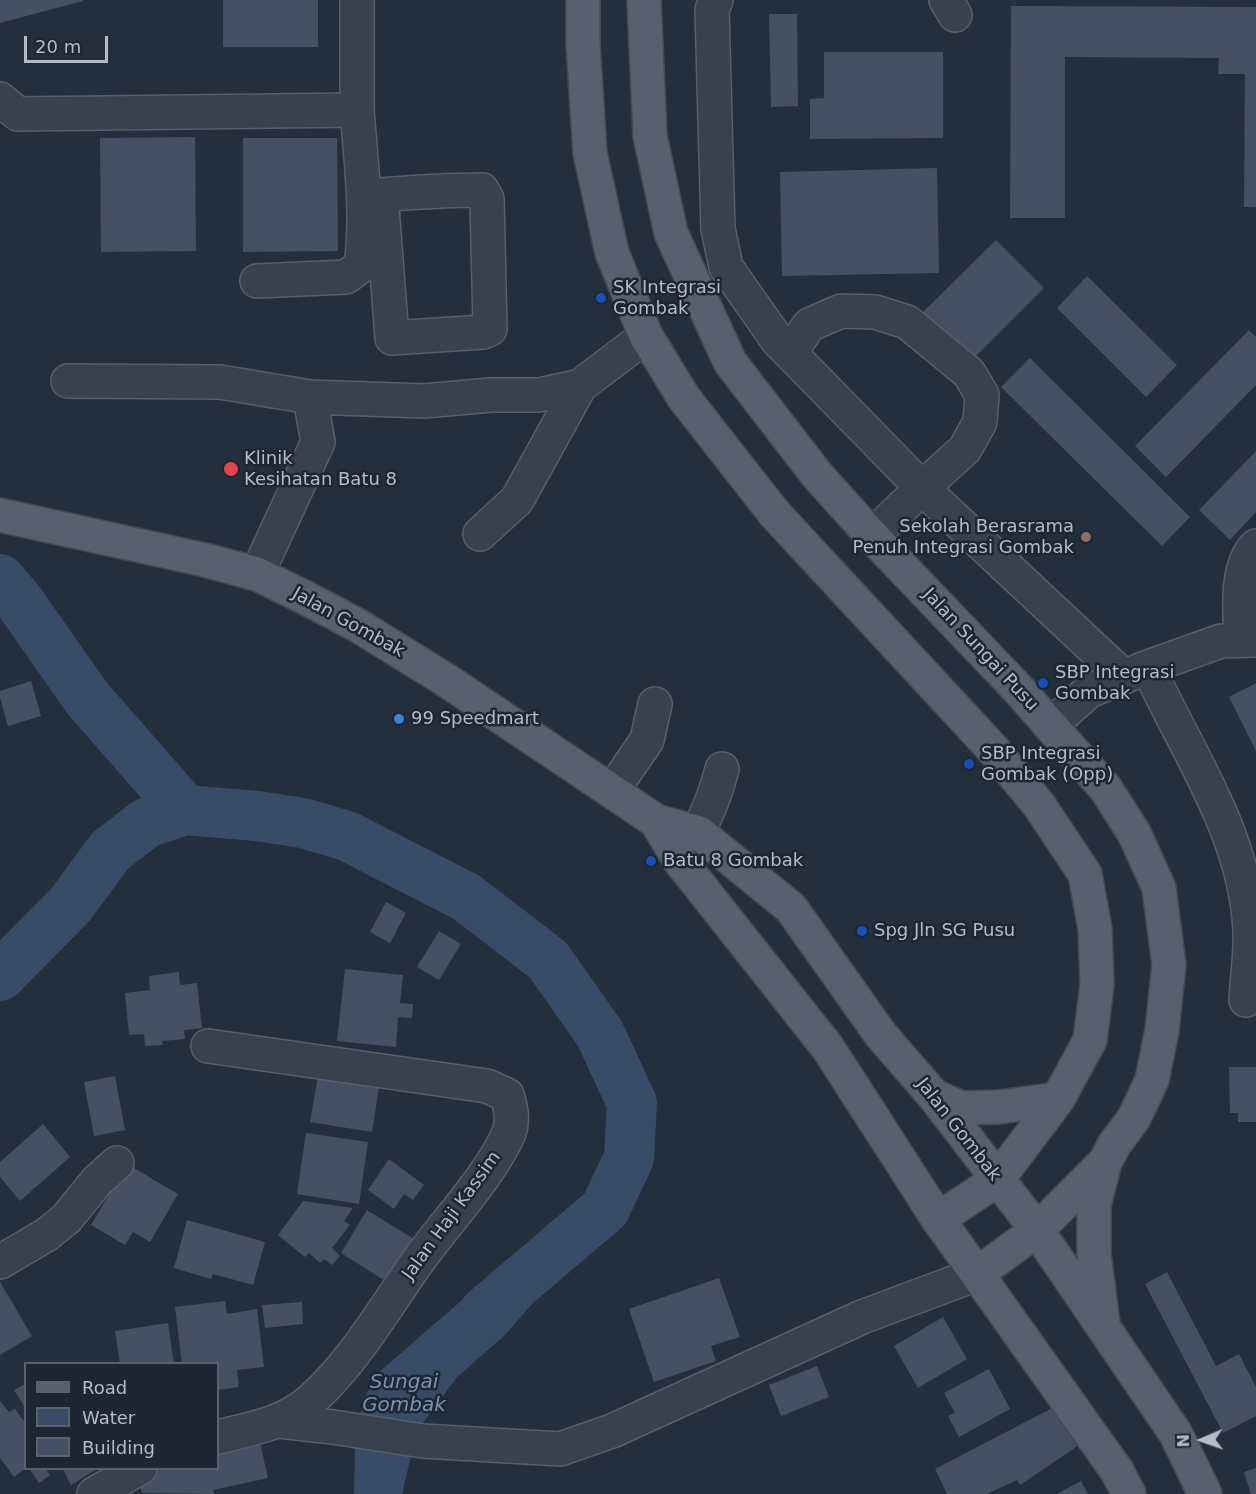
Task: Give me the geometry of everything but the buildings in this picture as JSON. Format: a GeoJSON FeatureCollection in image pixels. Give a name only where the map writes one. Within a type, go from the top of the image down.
{"type":"FeatureCollection","features":[{"type":"Feature","properties":{"kind":"main road"},"geometry":{"type":"LineString","coordinates":[[583,0],[583,44],[590,153],[612,253],[646,336],[684,398],[774,513],[990,746],[1039,805],[1085,874],[1095,928],[1097,985],[1090,1040],[1058,1099],[997,1180],[938,1219]]}},
{"type":"Feature","properties":{"kind":"main road","name":"Jalan Sungai Pusu"},"geometry":{"type":"LineString","coordinates":[[644,0],[650,136],[671,234],[730,362],[816,475],[1019,690],[1106,789],[1134,833],[1159,888],[1169,965],[1162,1030],[1152,1080],[1134,1118],[1114,1145],[1105,1162],[1037,1230],[977,1274]]}},
{"type":"Feature","properties":{"kind":"main road","name":"Jalan Gombak"},"geometry":{"type":"LineString","coordinates":[[0,515],[205,560],[257,574],[357,625],[446,680],[656,821],[699,833],[791,908],[881,1035],[934,1096],[1037,1230],[1176,1434],[1205,1494]]}},
{"type":"Feature","properties":{"kind":"main road","name":"Jalan Gombak"},"geometry":{"type":"LineString","coordinates":[[656,821],[680,861],[828,1048],[938,1219],[1117,1471],[1129,1494]]}},
{"type":"Feature","properties":{"kind":"main road"},"geometry":{"type":"LineString","coordinates":[[934,1096],[961,1108],[999,1107],[1058,1099]]}},
{"type":"Feature","properties":{"kind":"main road"},"geometry":{"type":"LineString","coordinates":[[1104,1330],[1094,1254],[1094,1205],[1105,1162]]}},
{"type":"Feature","properties":{"kind":"street"},"geometry":{"type":"LineString","coordinates":[[357,0],[357,110],[375,195],[382,207],[392,338],[483,332],[490,329],[487,200],[482,190],[375,195]]}},
{"type":"Feature","properties":{"kind":"street"},"geometry":{"type":"LineString","coordinates":[[716,0],[712,10],[718,229],[726,267],[778,342],[922,488],[1136,672],[1168,712],[1221,814],[1244,883],[1250,932],[1246,1000]]}},
{"type":"Feature","properties":{"kind":"street"},"geometry":{"type":"LineString","coordinates":[[0,99],[18,114],[357,110]]}},
{"type":"Feature","properties":{"kind":"street"},"geometry":{"type":"LineString","coordinates":[[257,280],[346,278],[361,266],[375,195]]}},
{"type":"Feature","properties":{"kind":"street"},"geometry":{"type":"LineString","coordinates":[[790,353],[809,325],[841,311],[875,312],[908,322],[969,373],[982,395],[980,422],[965,449],[872,536]]}},
{"type":"Feature","properties":{"kind":"street"},"geometry":{"type":"LineString","coordinates":[[480,534],[517,500],[580,386],[646,336]]}},
{"type":"Feature","properties":{"kind":"street"},"geometry":{"type":"LineString","coordinates":[[68,381],[220,382],[310,397],[423,401],[491,395],[539,395],[580,386]]}},
{"type":"Feature","properties":{"kind":"street"},"geometry":{"type":"LineString","coordinates":[[257,574],[318,442],[310,397]]}},
{"type":"Feature","properties":{"kind":"street"},"geometry":{"type":"LineString","coordinates":[[1050,726],[1089,691],[1221,641],[1248,640],[1240,603],[1242,575],[1256,546]]}},
{"type":"Feature","properties":{"kind":"street"},"geometry":{"type":"LineString","coordinates":[[612,791],[647,740],[655,704]]}},
{"type":"Feature","properties":{"kind":"street"},"geometry":{"type":"LineString","coordinates":[[680,861],[699,833],[717,789],[722,769]]}},
{"type":"Feature","properties":{"kind":"street","name":"Jalan Haji Kassim"},"geometry":{"type":"LineString","coordinates":[[208,1046],[487,1086],[507,1095],[512,1112],[509,1133],[488,1169],[418,1261],[379,1320],[333,1377],[309,1402],[279,1421],[219,1437]]}},
{"type":"Feature","properties":{"kind":"street"},"geometry":{"type":"LineString","coordinates":[[0,1262],[46,1235],[66,1219],[97,1181],[117,1163]]}},
{"type":"Feature","properties":{"kind":"street"},"geometry":{"type":"LineString","coordinates":[[279,1421],[423,1441],[560,1449],[612,1431],[862,1317],[977,1274]]}},
{"type":"Feature","properties":{"kind":"street"},"geometry":{"type":"LineString","coordinates":[[94,1494],[136,1470]]}},
{"type":"Feature","properties":{"kind":"water","name":"Sungai Gombak"},"geometry":{"type":"Polygon","coordinates":[[[514,1255],[553,1280],[505,1335],[457,1377],[417,1431],[402,1494],[354,1494],[355,1445],[363,1401],[378,1373],[514,1255]]]}},
{"type":"Feature","properties":{"kind":"waterway"},"geometry":{"type":"LineString","coordinates":[[0,579],[19,601],[87,698],[185,810]]}},
{"type":"Feature","properties":{"kind":"waterway","name":"Sungai Gombak"},"geometry":{"type":"LineString","coordinates":[[0,976],[71,904],[110,851],[146,823],[185,810],[257,816],[303,823],[347,836],[466,897],[548,960],[600,1034],[632,1103],[629,1158],[605,1209],[484,1312]]}},
{"type":"Feature","properties":{"kind":"place","name":"SK Integrasi Gombak"},"geometry":{"type":"Point","coordinates":[601,298]}},
{"type":"Feature","properties":{"kind":"place","name":"Klinik Kesihatan Batu 8"},"geometry":{"type":"Point","coordinates":[231,469]}},
{"type":"Feature","properties":{"kind":"place","name":"Sekolah Berasrama Penuh Integrasi Gombak"},"geometry":{"type":"Point","coordinates":[1086,537]}},
{"type":"Feature","properties":{"kind":"place","name":"SBP Integrasi Gombak"},"geometry":{"type":"Point","coordinates":[1043,683]}},
{"type":"Feature","properties":{"kind":"place","name":"99 Speedmart"},"geometry":{"type":"Point","coordinates":[399,719]}},
{"type":"Feature","properties":{"kind":"place","name":"SBP Integrasi Gombak (Opp)"},"geometry":{"type":"Point","coordinates":[969,764]}},
{"type":"Feature","properties":{"kind":"place","name":"Batu 8 Gombak"},"geometry":{"type":"Point","coordinates":[651,861]}},
{"type":"Feature","properties":{"kind":"place","name":"Spg Jln SG Pusu"},"geometry":{"type":"Point","coordinates":[862,931]}}]}
